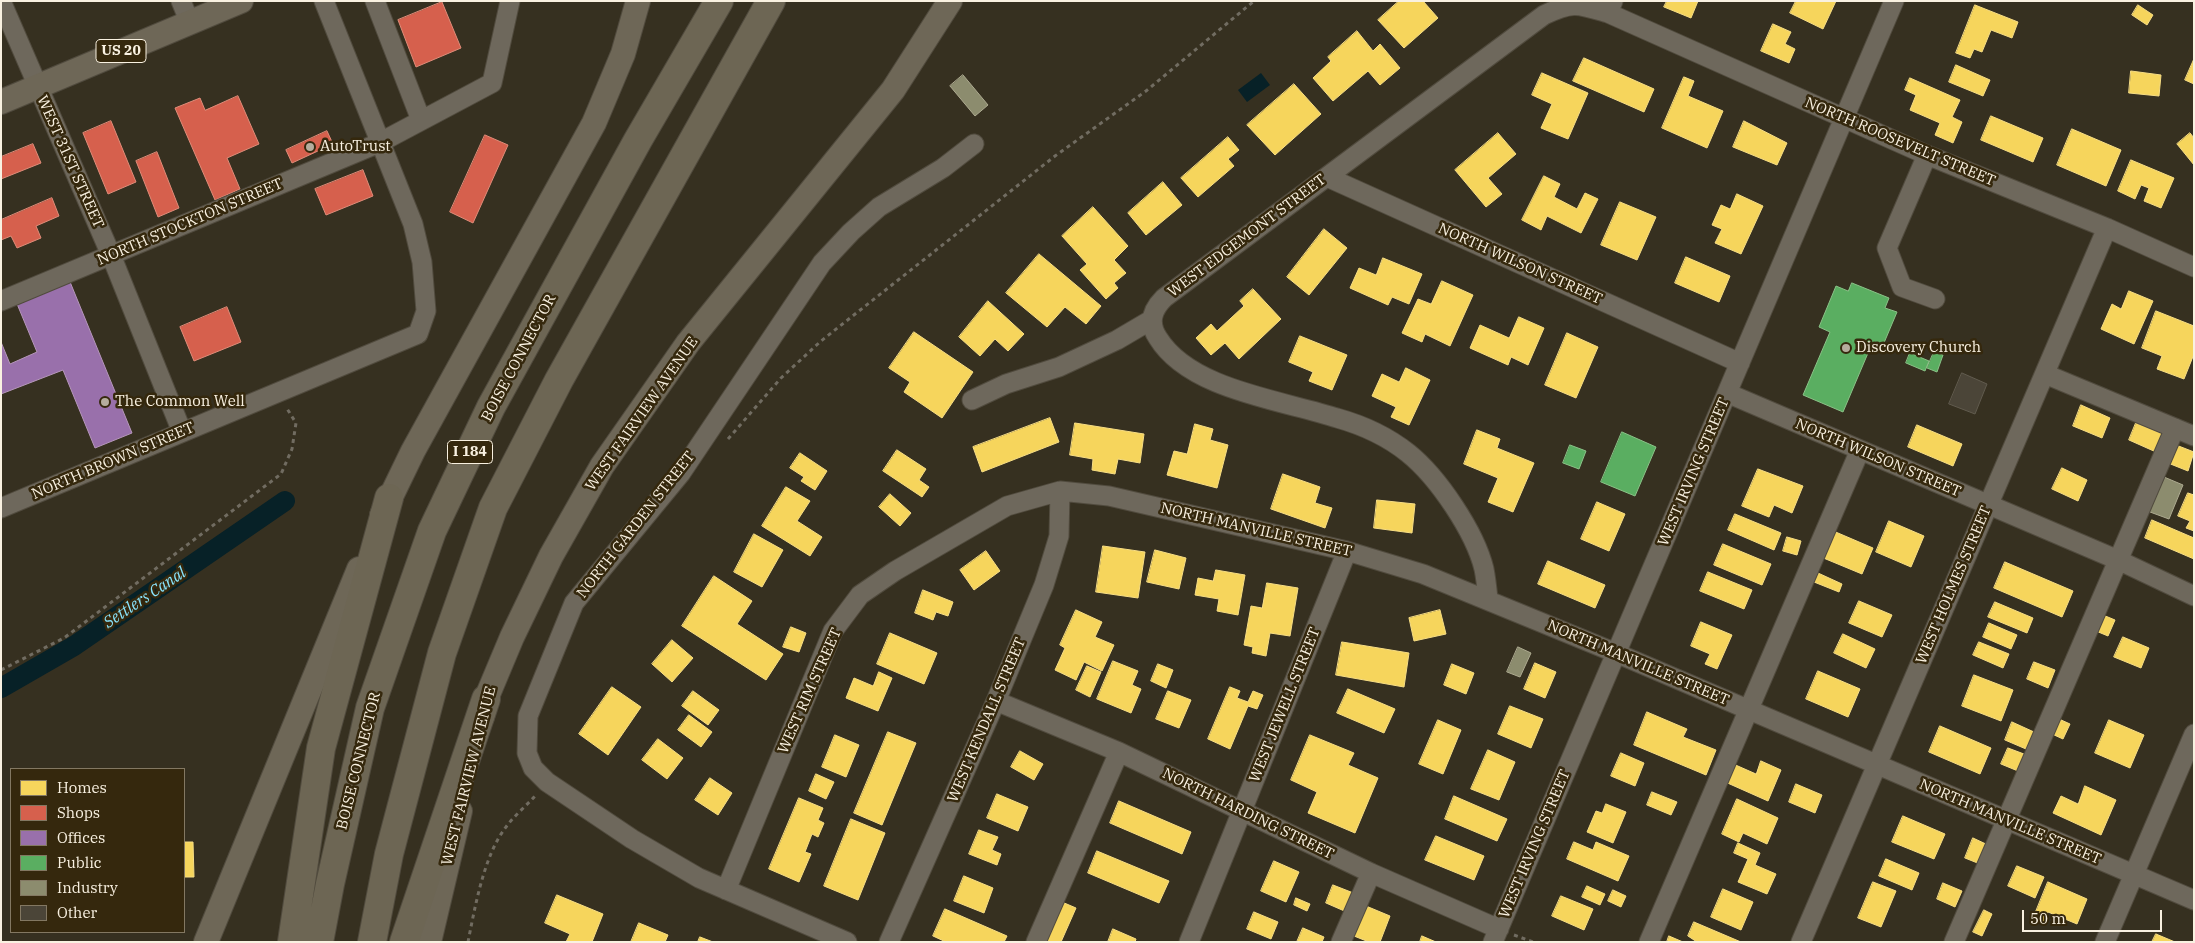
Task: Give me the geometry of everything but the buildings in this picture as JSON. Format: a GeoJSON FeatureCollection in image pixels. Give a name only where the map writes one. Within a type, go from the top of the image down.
{"type":"FeatureCollection","features":[{"type":"Feature","properties":{"kind":"highway","name":"BOISE CONNECTOR"},"geometry":{"type":"LineString","coordinates":[[319,942],[330,884],[370,708],[432,532],[491,406],[638,140],[719,1]]}},
{"type":"Feature","properties":{"kind":"highway","name":"I 184"},"geometry":{"type":"LineString","coordinates":[[372,942],[389,854],[442,653],[493,508],[559,380],[771,1]]}},
{"type":"Feature","properties":{"kind":"highway"},"geometry":{"type":"LineString","coordinates":[[292,942],[321,748],[389,498]]}},
{"type":"Feature","properties":{"kind":"highway"},"geometry":{"type":"LineString","coordinates":[[404,942],[486,699]]}},
{"type":"Feature","properties":{"kind":"main road","name":"US 20"},"geometry":{"type":"LineString","coordinates":[[1,102],[185,12],[241,1]]}},
{"type":"Feature","properties":{"kind":"main road"},"geometry":{"type":"LineString","coordinates":[[206,942],[389,498],[466,353],[594,123],[622,54],[638,1]]}},
{"type":"Feature","properties":{"kind":"main road","name":"WEST FAIRVIEW AVENUE"},"geometry":{"type":"LineString","coordinates":[[429,942],[486,699],[512,637],[551,556],[602,466],[688,343],[893,90],[950,1]]}},
{"type":"Feature","properties":{"kind":"street","name":"WEST 31ST STREET"},"geometry":{"type":"LineString","coordinates":[[2,1],[111,256],[182,432]]}},
{"type":"Feature","properties":{"kind":"street"},"geometry":{"type":"LineString","coordinates":[[324,1],[379,143]]}},
{"type":"Feature","properties":{"kind":"street"},"geometry":{"type":"LineString","coordinates":[[375,1],[421,120]]}},
{"type":"Feature","properties":{"kind":"street","name":"NORTH STOCKTON STREET"},"geometry":{"type":"LineString","coordinates":[[1,301],[379,143],[492,82],[510,1]]}},
{"type":"Feature","properties":{"kind":"street","name":"WEST IRVING STREET"},"geometry":{"type":"LineString","coordinates":[[1496,935],[1894,1]]}},
{"type":"Feature","properties":{"kind":"street","name":"WEST EDGEMONT STREET"},"geometry":{"type":"LineString","coordinates":[[1151,320],[1155,307],[1164,298],[1544,15],[1560,7],[1576,4],[1610,7]]}},
{"type":"Feature","properties":{"kind":"street","name":"NORTH ROOSEVELT STREET"},"geometry":{"type":"LineString","coordinates":[[1610,7],[1928,155],[2107,228],[2194,267]]}},
{"type":"Feature","properties":{"kind":"street","name":"NORTH BROWN STREET"},"geometry":{"type":"LineString","coordinates":[[1,508],[418,334],[426,311],[422,262],[414,224],[379,143]]}},
{"type":"Feature","properties":{"kind":"street","name":"NORTH GARDEN STREET"},"geometry":{"type":"LineString","coordinates":[[847,942],[726,890],[632,839],[547,782],[533,768],[527,753],[528,716],[579,596],[681,473],[822,263],[851,232],[879,207],[942,168],[974,144]]}},
{"type":"Feature","properties":{"kind":"street"},"geometry":{"type":"LineString","coordinates":[[1928,155],[1888,248],[1902,287],[1935,299]]}},
{"type":"Feature","properties":{"kind":"street","name":"NORTH WILSON STREET"},"geometry":{"type":"LineString","coordinates":[[1327,176],[1740,363]]}},
{"type":"Feature","properties":{"kind":"street","name":"WEST HOLMES STREET"},"geometry":{"type":"LineString","coordinates":[[1801,942],[2107,228]]}},
{"type":"Feature","properties":{"kind":"street"},"geometry":{"type":"LineString","coordinates":[[972,400],[1006,384],[1059,367],[1118,340],[1151,320],[1154,333],[1166,352],[1190,371],[1223,385],[1339,418],[1374,432],[1408,453],[1433,478],[1460,514],[1484,568],[1488,599]]}},
{"type":"Feature","properties":{"kind":"street"},"geometry":{"type":"LineString","coordinates":[[2045,374],[2194,436]]}},
{"type":"Feature","properties":{"kind":"street","name":"NORTH WILSON STREET"},"geometry":{"type":"LineString","coordinates":[[1727,393],[2118,560],[2194,596]]}},
{"type":"Feature","properties":{"kind":"street"},"geometry":{"type":"LineString","coordinates":[[1954,942],[2175,428]]}},
{"type":"Feature","properties":{"kind":"street"},"geometry":{"type":"LineString","coordinates":[[1649,942],[1860,450]]}},
{"type":"Feature","properties":{"kind":"street","name":"NORTH MANVILLE STREET"},"geometry":{"type":"LineString","coordinates":[[1060,491],[1109,496],[1347,551],[1423,574],[1616,653],[2194,900]]}},
{"type":"Feature","properties":{"kind":"street","name":"WEST KENDALL STREET"},"geometry":{"type":"LineString","coordinates":[[889,942],[996,701],[1044,585],[1059,536],[1060,491]]}},
{"type":"Feature","properties":{"kind":"street","name":"WEST RIM STREET"},"geometry":{"type":"LineString","coordinates":[[726,890],[833,631],[860,595],[895,571],[1007,506],[1060,491]]}},
{"type":"Feature","properties":{"kind":"street","name":"WEST JEWELL STREET"},"geometry":{"type":"LineString","coordinates":[[1189,942],[1347,551]]}},
{"type":"Feature","properties":{"kind":"street","name":"NORTH HARDING STREET"},"geometry":{"type":"LineString","coordinates":[[996,701],[1119,752],[1224,800],[1242,812],[1496,935]]}},
{"type":"Feature","properties":{"kind":"street"},"geometry":{"type":"LineString","coordinates":[[2105,942],[2194,734]]}},
{"type":"Feature","properties":{"kind":"street"},"geometry":{"type":"LineString","coordinates":[[1036,942],[1119,752]]}},
{"type":"Feature","properties":{"kind":"street"},"geometry":{"type":"LineString","coordinates":[[1341,942],[1370,873]]}},
{"type":"Feature","properties":{"kind":"path"},"geometry":{"type":"LineString","coordinates":[[728,440],[781,378],[829,334],[1054,156],[1146,91],[1254,1]]}},
{"type":"Feature","properties":{"kind":"path"},"geometry":{"type":"LineString","coordinates":[[1,670],[64,638],[281,474],[292,449],[296,423],[277,393]]}},
{"type":"Feature","properties":{"kind":"path"},"geometry":{"type":"LineString","coordinates":[[468,942],[473,918],[496,844],[506,827],[547,782]]}},
{"type":"Feature","properties":{"kind":"water"},"geometry":{"type":"Polygon","coordinates":[[[1261,73],[1270,85],[1247,102],[1238,90],[1261,73]]]}},
{"type":"Feature","properties":{"kind":"waterway","name":"Settlers Canal"},"geometry":{"type":"LineString","coordinates":[[1,688],[74,646],[285,501]]}},
{"type":"Feature","properties":{"kind":"place","name":"AutoTrust"},"geometry":{"type":"Point","coordinates":[310,147]}},
{"type":"Feature","properties":{"kind":"place","name":"Discovery Church"},"geometry":{"type":"Point","coordinates":[1846,348]}},
{"type":"Feature","properties":{"kind":"place","name":"The Common Well"},"geometry":{"type":"Point","coordinates":[105,402]}}]}
